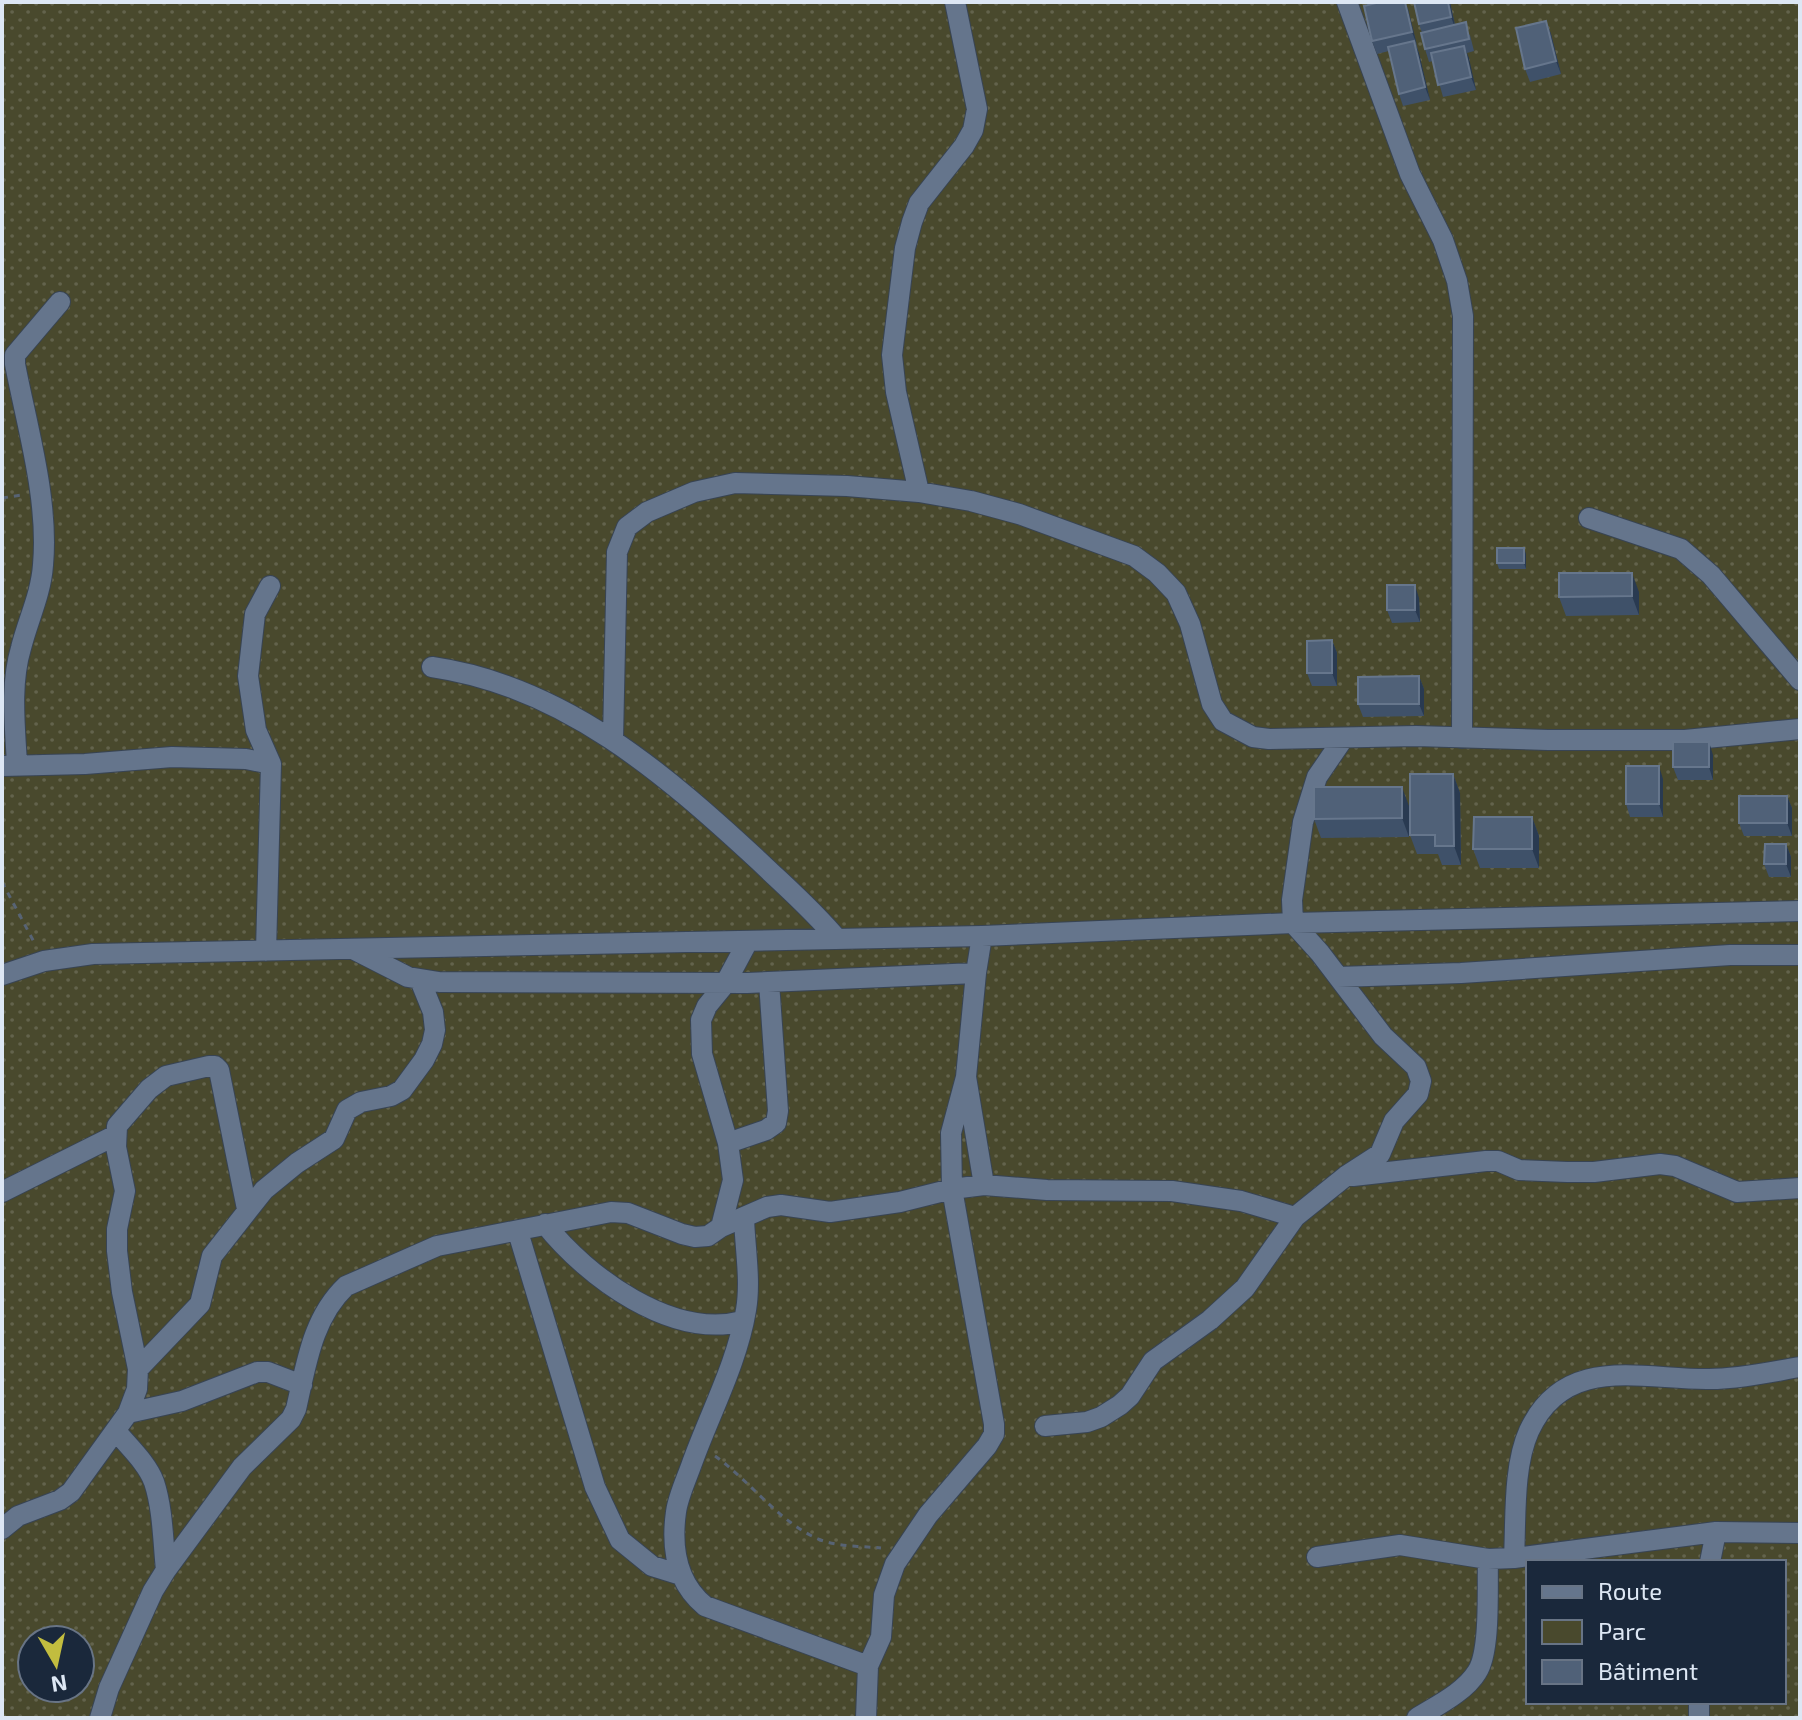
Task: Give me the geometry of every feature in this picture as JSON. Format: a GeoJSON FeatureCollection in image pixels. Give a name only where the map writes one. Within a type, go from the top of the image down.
{"type":"FeatureCollection","features":[{"type":"Feature","properties":{"kind":"street"},"geometry":{"type":"LineString","coordinates":[[919,492],[896,392],[892,355],[905,248],[912,222],[925,194],[964,146],[973,130],[977,109],[955,2]]}},
{"type":"Feature","properties":{"kind":"street"},"geometry":{"type":"LineString","coordinates":[[1347,2],[1410,174],[1443,240],[1457,281],[1463,316],[1462,738]]}},
{"type":"Feature","properties":{"kind":"street"},"geometry":{"type":"LineString","coordinates":[[60,302],[15,355],[38,485],[43,565],[37,600],[20,650],[15,680],[10,765],[85,764],[172,757],[246,759],[271,764]]}},
{"type":"Feature","properties":{"kind":"street"},"geometry":{"type":"LineString","coordinates":[[613,739],[617,552],[627,527],[647,512],[694,492],[735,483],[847,486],[919,492],[971,501],[1019,514],[1134,556],[1157,573],[1176,593],[1190,624],[1212,704],[1223,721],[1253,737],[1685,740],[1800,729]]}},
{"type":"Feature","properties":{"kind":"street"},"geometry":{"type":"LineString","coordinates":[[1589,518],[1681,549],[1711,575],[1800,680]]}},
{"type":"Feature","properties":{"kind":"street"},"geometry":{"type":"LineString","coordinates":[[266,951],[271,764],[256,730],[248,676],[255,614],[270,586]]}},
{"type":"Feature","properties":{"kind":"street"},"geometry":{"type":"LineString","coordinates":[[432,667],[475,675],[516,688],[613,739],[695,803],[813,910],[837,939]]}},
{"type":"Feature","properties":{"kind":"street"},"geometry":{"type":"LineString","coordinates":[[1045,1426],[1087,1422],[1120,1405],[1130,1396],[1153,1361],[1210,1320],[1245,1288],[1295,1217],[1346,1176],[1380,1154],[1394,1121],[1418,1094],[1421,1081],[1416,1067],[1383,1036],[1293,923],[1292,900],[1303,822],[1317,777],[1343,739]]}},
{"type":"Feature","properties":{"kind":"street"},"geometry":{"type":"LineString","coordinates":[[2,975],[44,961],[93,954],[982,936],[1293,923],[1800,911]]}},
{"type":"Feature","properties":{"kind":"street"},"geometry":{"type":"LineString","coordinates":[[866,1718],[868,1666],[881,1637],[888,1579],[908,1543],[994,1434],[952,1189],[951,1133],[966,1077],[982,936]]}},
{"type":"Feature","properties":{"kind":"street"},"geometry":{"type":"LineString","coordinates":[[721,1227],[733,1180],[728,1143],[700,1037],[701,1020],[748,941]]}},
{"type":"Feature","properties":{"kind":"street"},"geometry":{"type":"LineString","coordinates":[[350,948],[420,980],[725,984],[976,973]]}},
{"type":"Feature","properties":{"kind":"street"},"geometry":{"type":"LineString","coordinates":[[1338,977],[1473,972],[1730,955],[1800,955]]}},
{"type":"Feature","properties":{"kind":"street"},"geometry":{"type":"LineString","coordinates":[[138,1369],[200,1304],[212,1256],[247,1209],[283,1174],[334,1139],[347,1110],[361,1102],[391,1096],[402,1090],[424,1060],[435,1030],[433,1012],[420,980]]}},
{"type":"Feature","properties":{"kind":"street"},"geometry":{"type":"LineString","coordinates":[[728,1143],[766,1130],[776,1123],[778,1111],[769,982]]}},
{"type":"Feature","properties":{"kind":"street"},"geometry":{"type":"LineString","coordinates":[[2,1529],[18,1516],[60,1500],[71,1492],[128,1413],[137,1389],[138,1369],[117,1251],[117,1229],[125,1191],[116,1135],[117,1126],[123,1118],[149,1089],[166,1076],[215,1066],[219,1070],[247,1209]]}},
{"type":"Feature","properties":{"kind":"street"},"geometry":{"type":"LineString","coordinates":[[966,1077],[984,1185]]}},
{"type":"Feature","properties":{"kind":"street"},"geometry":{"type":"LineString","coordinates":[[2,1192],[116,1135]]}},
{"type":"Feature","properties":{"kind":"street"},"geometry":{"type":"LineString","coordinates":[[1346,1176],[1486,1161],[1498,1161],[1519,1170],[1567,1172],[1660,1164],[1675,1166],[1737,1192],[1800,1188]]}},
{"type":"Feature","properties":{"kind":"street"},"geometry":{"type":"LineString","coordinates":[[100,1718],[109,1688],[153,1591],[166,1570],[242,1467],[291,1419],[315,1333],[330,1305],[346,1286],[437,1246],[611,1212],[628,1213],[682,1234],[708,1236],[767,1207],[781,1205],[830,1212],[984,1185],[1047,1190],[1172,1191],[1241,1201],[1295,1217]]}},
{"type":"Feature","properties":{"kind":"street"},"geometry":{"type":"LineString","coordinates":[[744,1218],[747,1297],[743,1321],[676,1512],[677,1558],[681,1575],[691,1594],[705,1606],[868,1666]]}},
{"type":"Feature","properties":{"kind":"street"},"geometry":{"type":"LineString","coordinates":[[545,1224],[573,1256],[656,1312],[679,1320],[706,1324],[729,1325],[743,1321]]}},
{"type":"Feature","properties":{"kind":"street"},"geometry":{"type":"LineString","coordinates":[[518,1232],[595,1487],[620,1540],[652,1566],[681,1575]]}},
{"type":"Feature","properties":{"kind":"street"},"geometry":{"type":"LineString","coordinates":[[1514,1558],[1518,1480],[1529,1432],[1543,1409],[1573,1383],[1620,1374],[1709,1379],[1800,1367]]}},
{"type":"Feature","properties":{"kind":"street"},"geometry":{"type":"LineString","coordinates":[[128,1413],[182,1401],[257,1372],[268,1372],[302,1385]]}},
{"type":"Feature","properties":{"kind":"street"},"geometry":{"type":"LineString","coordinates":[[116,1431],[145,1465],[153,1480],[166,1570]]}},
{"type":"Feature","properties":{"kind":"street"},"geometry":{"type":"LineString","coordinates":[[1710,1560],[1716,1532]]}},
{"type":"Feature","properties":{"kind":"street"},"geometry":{"type":"LineString","coordinates":[[1317,1557],[1400,1545],[1488,1559],[1514,1558],[1716,1532],[1800,1533]]}},
{"type":"Feature","properties":{"kind":"street"},"geometry":{"type":"LineString","coordinates":[[1417,1718],[1470,1682],[1480,1667],[1488,1559]]}},
{"type":"Feature","properties":{"kind":"path"},"geometry":{"type":"LineString","coordinates":[[2,882],[44,961]]}},
{"type":"Feature","properties":{"kind":"path"},"geometry":{"type":"LineString","coordinates":[[698,1445],[726,1464],[789,1520],[818,1539],[846,1546],[885,1548],[908,1543]]}},
{"type":"Feature","properties":{"kind":"green space"},"geometry":{"type":"Polygon","coordinates":[[[2,2],[1800,2],[1800,1718],[2,1718],[2,2]]]}},
{"type":"Feature","properties":{"kind":"building"},"geometry":{"type":"Polygon","coordinates":[[[1380,2],[1405,2],[1412,32],[1372,41],[1364,6],[1380,2]]]}},
{"type":"Feature","properties":{"kind":"building"},"geometry":{"type":"Polygon","coordinates":[[[1414,2],[1448,2],[1451,17],[1419,24],[1414,2]]]}},
{"type":"Feature","properties":{"kind":"building"},"geometry":{"type":"Polygon","coordinates":[[[1546,21],[1556,61],[1525,69],[1516,28],[1546,21]]]}},
{"type":"Feature","properties":{"kind":"building"},"geometry":{"type":"Polygon","coordinates":[[[1466,22],[1469,39],[1425,49],[1421,33],[1466,22]]]}},
{"type":"Feature","properties":{"kind":"building"},"geometry":{"type":"Polygon","coordinates":[[[1414,41],[1425,87],[1399,94],[1388,47],[1414,41]]]}},
{"type":"Feature","properties":{"kind":"building"},"geometry":{"type":"Polygon","coordinates":[[[1464,46],[1471,77],[1438,85],[1431,53],[1464,46]]]}},
{"type":"Feature","properties":{"kind":"building"},"geometry":{"type":"Polygon","coordinates":[[[1497,548],[1524,548],[1524,563],[1497,563],[1497,548]]]}},
{"type":"Feature","properties":{"kind":"building"},"geometry":{"type":"Polygon","coordinates":[[[1559,573],[1632,573],[1632,596],[1559,597],[1559,573]]]}},
{"type":"Feature","properties":{"kind":"building"},"geometry":{"type":"Polygon","coordinates":[[[1387,585],[1415,585],[1415,610],[1387,610],[1387,585]]]}},
{"type":"Feature","properties":{"kind":"building"},"geometry":{"type":"Polygon","coordinates":[[[1332,640],[1332,673],[1307,673],[1307,641],[1332,640]]]}},
{"type":"Feature","properties":{"kind":"building"},"geometry":{"type":"Polygon","coordinates":[[[1419,676],[1419,704],[1358,704],[1358,677],[1419,676]]]}},
{"type":"Feature","properties":{"kind":"building"},"geometry":{"type":"Polygon","coordinates":[[[1673,742],[1709,742],[1709,767],[1673,767],[1673,742]]]}},
{"type":"Feature","properties":{"kind":"building"},"geometry":{"type":"Polygon","coordinates":[[[1626,766],[1659,766],[1659,804],[1626,804],[1626,766]]]}},
{"type":"Feature","properties":{"kind":"building"},"geometry":{"type":"Polygon","coordinates":[[[1410,774],[1453,774],[1454,846],[1435,846],[1435,835],[1410,835],[1410,774]]]}},
{"type":"Feature","properties":{"kind":"building"},"geometry":{"type":"Polygon","coordinates":[[[1314,787],[1402,787],[1402,818],[1314,819],[1314,787]]]}},
{"type":"Feature","properties":{"kind":"building"},"geometry":{"type":"Polygon","coordinates":[[[1739,796],[1787,796],[1787,823],[1739,823],[1739,796]]]}},
{"type":"Feature","properties":{"kind":"building"},"geometry":{"type":"Polygon","coordinates":[[[1474,817],[1532,817],[1532,849],[1473,849],[1474,817]]]}},
{"type":"Feature","properties":{"kind":"building"},"geometry":{"type":"Polygon","coordinates":[[[1765,844],[1786,844],[1786,864],[1764,864],[1765,844]]]}}]}
